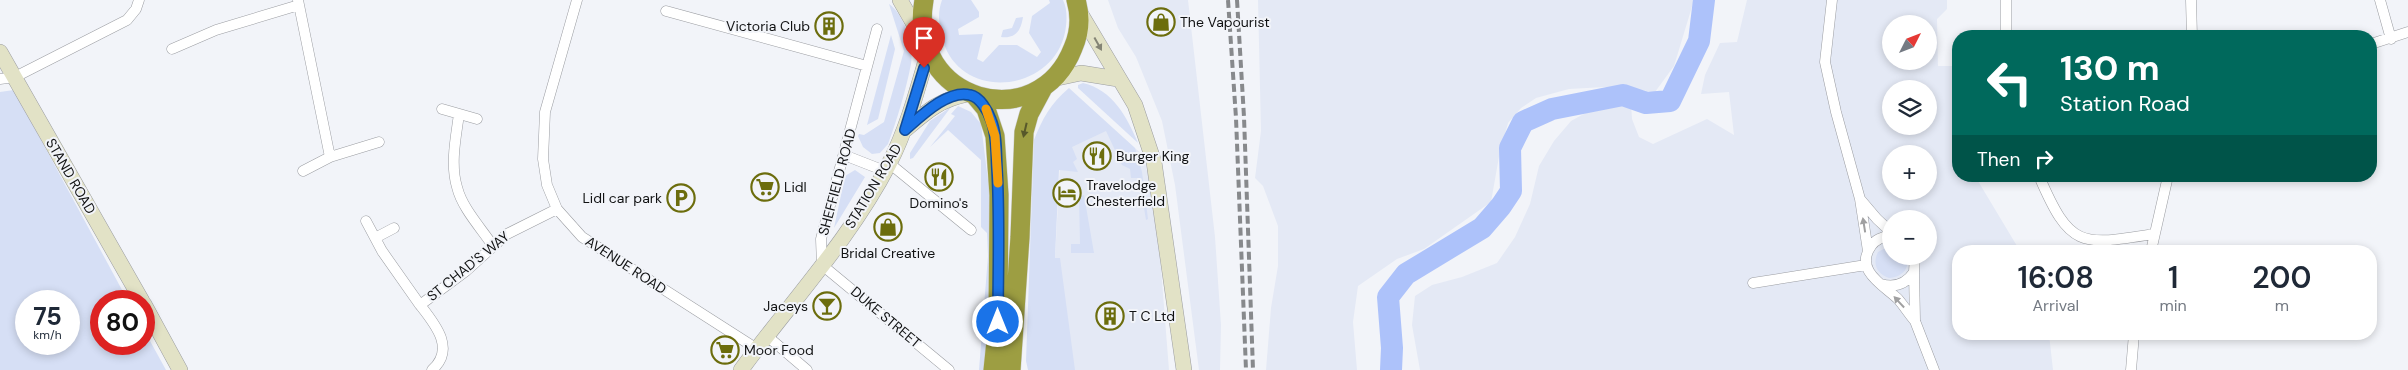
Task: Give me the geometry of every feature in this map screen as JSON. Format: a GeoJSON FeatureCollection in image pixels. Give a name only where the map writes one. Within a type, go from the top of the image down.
{"type":"FeatureCollection","features":[{"type":"Feature","properties":{"kind":"highway"},"geometry":{"type":"LineString","coordinates":[[924,0],[921,18],[926,46],[940,71],[972,95],[986,109],[995,136],[999,195],[998,322],[993,370]]}},
{"type":"Feature","properties":{"kind":"highway"},"geometry":{"type":"LineString","coordinates":[[1011,370],[1020,237],[1024,132],[1029,114],[1048,82],[1069,58],[1077,39],[1080,28],[1077,5]]}},
{"type":"Feature","properties":{"kind":"highway"},"geometry":{"type":"LineString","coordinates":[[972,95],[999,99],[1022,96],[1048,82]]}},
{"type":"Feature","properties":{"kind":"main road"},"geometry":{"type":"LineString","coordinates":[[900,0],[926,46]]}},
{"type":"Feature","properties":{"kind":"main road"},"geometry":{"type":"LineString","coordinates":[[1077,5],[1118,79],[1135,105],[1154,162],[1184,370]]}},
{"type":"Feature","properties":{"kind":"main road","name":"STATION ROAD"},"geometry":{"type":"LineString","coordinates":[[822,264],[863,208],[887,167],[905,130],[926,46]]}},
{"type":"Feature","properties":{"kind":"main road","name":"STAND ROAD"},"geometry":{"type":"LineString","coordinates":[[0,52],[7,78],[135,290]]}},
{"type":"Feature","properties":{"kind":"main road"},"geometry":{"type":"LineString","coordinates":[[1048,82],[1081,73],[1118,79]]}},
{"type":"Feature","properties":{"kind":"main road","name":"STATION ROAD"},"geometry":{"type":"LineString","coordinates":[[905,130],[932,106],[950,98],[972,95]]}},
{"type":"Feature","properties":{"kind":"main road"},"geometry":{"type":"LineString","coordinates":[[741,370],[822,264]]}},
{"type":"Feature","properties":{"kind":"main road","name":"STAND ROAD"},"geometry":{"type":"LineString","coordinates":[[155,325],[180,370]]}},
{"type":"Feature","properties":{"kind":"street"},"geometry":{"type":"LineString","coordinates":[[7,78],[127,20],[136,9],[139,0]]}},
{"type":"Feature","properties":{"kind":"street","name":"AVENUE ROAD"},"geometry":{"type":"LineString","coordinates":[[577,0],[550,89],[545,120],[543,159],[547,185],[557,209],[582,237],[757,349]]}},
{"type":"Feature","properties":{"kind":"street"},"geometry":{"type":"LineString","coordinates":[[1832,0],[1825,62],[1840,131],[1860,198],[1868,251],[1866,265],[1871,277],[1900,302],[1915,321],[1934,370]]}},
{"type":"Feature","properties":{"kind":"street"},"geometry":{"type":"LineString","coordinates":[[2006,0],[2006,30]]}},
{"type":"Feature","properties":{"kind":"street"},"geometry":{"type":"LineString","coordinates":[[2191,0],[2192,30]]}},
{"type":"Feature","properties":{"kind":"street"},"geometry":{"type":"LineString","coordinates":[[2380,0],[2391,39]]}},
{"type":"Feature","properties":{"kind":"street"},"geometry":{"type":"LineString","coordinates":[[172,49],[216,30],[298,2],[330,157]]}},
{"type":"Feature","properties":{"kind":"street"},"geometry":{"type":"LineString","coordinates":[[666,11],[867,66]]}},
{"type":"Feature","properties":{"kind":"street","name":"SHEFFIELD ROAD"},"geometry":{"type":"LineString","coordinates":[[822,264],[821,240],[877,29]]}},
{"type":"Feature","properties":{"kind":"street"},"geometry":{"type":"LineString","coordinates":[[2377,42],[2408,32]]}},
{"type":"Feature","properties":{"kind":"street"},"geometry":{"type":"LineString","coordinates":[[442,109],[477,119]]}},
{"type":"Feature","properties":{"kind":"street"},"geometry":{"type":"LineString","coordinates":[[460,114],[454,156],[457,189],[467,208],[494,246]]}},
{"type":"Feature","properties":{"kind":"street"},"geometry":{"type":"LineString","coordinates":[[303,172],[330,157],[378,142]]}},
{"type":"Feature","properties":{"kind":"street"},"geometry":{"type":"LineString","coordinates":[[844,155],[887,167],[971,230]]}},
{"type":"Feature","properties":{"kind":"street"},"geometry":{"type":"LineString","coordinates":[[2041,182],[2053,210],[2066,228],[2079,237],[2103,242],[2154,234]]}},
{"type":"Feature","properties":{"kind":"street"},"geometry":{"type":"LineString","coordinates":[[2152,245],[2167,182]]}},
{"type":"Feature","properties":{"kind":"street"},"geometry":{"type":"LineString","coordinates":[[1860,198],[1882,224]]}},
{"type":"Feature","properties":{"kind":"street","name":"ST CHAD'S WAY"},"geometry":{"type":"LineString","coordinates":[[432,370],[437,366],[443,352],[442,338],[420,305],[520,226],[557,209]]}},
{"type":"Feature","properties":{"kind":"street"},"geometry":{"type":"LineString","coordinates":[[366,221],[375,238],[420,305]]}},
{"type":"Feature","properties":{"kind":"street"},"geometry":{"type":"LineString","coordinates":[[375,238],[394,228]]}},
{"type":"Feature","properties":{"kind":"street"},"geometry":{"type":"LineString","coordinates":[[1868,251],[1882,238]]}},
{"type":"Feature","properties":{"kind":"street","name":"DUKE STREET"},"geometry":{"type":"LineString","coordinates":[[822,264],[949,370]]}},
{"type":"Feature","properties":{"kind":"street"},"geometry":{"type":"LineString","coordinates":[[1754,283],[1866,265]]}},
{"type":"Feature","properties":{"kind":"street"},"geometry":{"type":"LineString","coordinates":[[1915,265],[1915,321]]}},
{"type":"Feature","properties":{"kind":"street"},"geometry":{"type":"LineString","coordinates":[[1881,284],[1896,286],[1909,278],[1914,272]]}},
{"type":"Feature","properties":{"kind":"street"},"geometry":{"type":"LineString","coordinates":[[767,336],[807,370]]}},
{"type":"Feature","properties":{"kind":"street"},"geometry":{"type":"LineString","coordinates":[[2131,370],[2134,340]]}},
{"type":"Feature","properties":{"kind":"shaded area"},"geometry":{"type":"Polygon","coordinates":[[[942,0],[971,0],[979,12],[979,17],[958,29],[959,35],[983,34],[977,59],[983,62],[999,45],[1017,45],[1037,57],[1041,52],[1029,33],[1032,16],[1050,3],[1049,0],[1063,0],[1067,16],[1066,26],[1059,48],[1046,65],[1029,76],[1009,82],[988,81],[969,75],[953,61],[940,31],[939,10],[942,0]]]}},
{"type":"Feature","properties":{"kind":"shaded area"},"geometry":{"type":"Polygon","coordinates":[[[1108,0],[1188,0],[1215,237],[1221,325],[1220,370],[1199,370],[1175,185],[1162,121],[1136,57],[1118,28],[1108,0]]]}},
{"type":"Feature","properties":{"kind":"shaded area"},"geometry":{"type":"Polygon","coordinates":[[[1258,0],[1694,0],[1674,66],[1655,92],[1630,89],[1632,119],[1639,137],[1653,144],[1707,119],[1734,135],[1729,92],[1701,94],[1705,75],[1720,43],[1737,42],[1747,0],[1947,0],[1947,9],[1938,18],[1938,15],[1882,15],[1882,70],[1938,70],[1938,66],[1952,66],[1952,182],[1979,182],[2016,245],[1952,245],[1952,340],[2050,340],[2053,370],[1420,370],[1412,325],[1415,296],[1432,285],[1462,277],[1497,263],[1515,237],[1530,204],[1539,166],[1554,141],[1571,121],[1591,110],[1614,106],[1611,90],[1605,87],[1569,89],[1536,98],[1521,108],[1508,123],[1500,151],[1491,202],[1424,249],[1397,259],[1358,286],[1353,322],[1357,370],[1266,370],[1271,308],[1278,266],[1278,226],[1263,186],[1255,178],[1261,131],[1258,0]]]}},
{"type":"Feature","properties":{"kind":"shaded area"},"geometry":{"type":"Polygon","coordinates":[[[889,4],[899,15],[907,31],[912,57],[907,84],[888,144],[880,153],[872,154],[863,147],[858,136],[859,134],[864,135],[884,122],[904,51],[889,4]]]}},
{"type":"Feature","properties":{"kind":"shaded area"},"geometry":{"type":"Polygon","coordinates":[[[1023,17],[1017,33],[1010,37],[1001,37],[1003,30],[1012,28],[1016,18],[1023,17]]]}},
{"type":"Feature","properties":{"kind":"shaded area"},"geometry":{"type":"Polygon","coordinates":[[[891,35],[895,49],[878,119],[867,125],[891,35]]]}},
{"type":"Feature","properties":{"kind":"shaded area"},"geometry":{"type":"Polygon","coordinates":[[[1083,83],[1094,87],[1111,98],[1124,114],[1138,143],[1078,88],[1078,85],[1083,83]]]}},
{"type":"Feature","properties":{"kind":"shaded area"},"geometry":{"type":"Polygon","coordinates":[[[1069,88],[1135,148],[1142,172],[1148,219],[1146,220],[1139,178],[1131,178],[1130,169],[1122,165],[1106,131],[1072,147],[1077,159],[1073,162],[1078,172],[1059,170],[1055,258],[1060,258],[1075,370],[1028,370],[1026,361],[1034,140],[1048,112],[1069,88]]]}},
{"type":"Feature","properties":{"kind":"shaded area"},"geometry":{"type":"Polygon","coordinates":[[[14,90],[122,290],[90,290],[90,355],[155,355],[155,350],[166,370],[0,370],[0,92],[14,90]]]}},
{"type":"Feature","properties":{"kind":"shaded area"},"geometry":{"type":"Polygon","coordinates":[[[958,106],[971,112],[981,124],[994,229],[988,370],[979,370],[988,256],[987,233],[981,227],[981,160],[948,130],[930,147],[955,116],[951,114],[958,106]]]}},
{"type":"Feature","properties":{"kind":"shaded area"},"geometry":{"type":"Polygon","coordinates":[[[951,107],[913,158],[910,159],[910,153],[930,121],[951,107]]]}},
{"type":"Feature","properties":{"kind":"shaded area"},"geometry":{"type":"Polygon","coordinates":[[[1100,118],[1143,155],[1150,183],[1159,243],[1169,370],[1063,370],[1055,259],[1060,166],[1058,158],[1100,118]]]}},
{"type":"Feature","properties":{"kind":"shaded area"},"geometry":{"type":"Polygon","coordinates":[[[855,170],[865,177],[834,228],[845,176],[855,170]]]}},
{"type":"Feature","properties":{"kind":"shaded area"},"geometry":{"type":"Polygon","coordinates":[[[1084,195],[1094,253],[1071,253],[1071,244],[1080,244],[1079,197],[1084,195]]]}},
{"type":"Feature","properties":{"kind":"shaded area"},"geometry":{"type":"Polygon","coordinates":[[[1882,250],[1882,265],[1907,265],[1904,272],[1889,278],[1881,274],[1876,264],[1878,252],[1882,250]]]}},
{"type":"Feature","properties":{"kind":"waterway"},"geometry":{"type":"LineString","coordinates":[[1391,370],[1392,348],[1388,297],[1406,274],[1482,228],[1501,206],[1511,191],[1510,148],[1523,122],[1552,109],[1623,95],[1646,103],[1670,101],[1699,41],[1704,0]]}},
{"type":"Feature","properties":{"kind":"railway"},"geometry":{"type":"LineString","coordinates":[[1228,0],[1236,118],[1246,370]]}},
{"type":"Feature","properties":{"kind":"railway"},"geometry":{"type":"LineString","coordinates":[[1237,0],[1244,117],[1253,370]]}},
{"type":"Feature","properties":{"kind":"slow traffic"},"geometry":{"type":"LineString","coordinates":[[986,109],[992,121],[995,136],[998,183]]}},
{"type":"Feature","properties":{"kind":"place","name":"The Vapourist"},"geometry":{"type":"Point","coordinates":[1161,22]}},
{"type":"Feature","properties":{"kind":"place","name":"Victoria Club"},"geometry":{"type":"Point","coordinates":[829,26]}},
{"type":"Feature","properties":{"kind":"place","name":"Burger King"},"geometry":{"type":"Point","coordinates":[1097,156]}},
{"type":"Feature","properties":{"kind":"place","name":"Domino's"},"geometry":{"type":"Point","coordinates":[939,177]}},
{"type":"Feature","properties":{"kind":"place","name":"Lidl"},"geometry":{"type":"Point","coordinates":[765,187]}},
{"type":"Feature","properties":{"kind":"place","name":"Travelodge Chesterfield"},"geometry":{"type":"Point","coordinates":[1067,193]}},
{"type":"Feature","properties":{"kind":"place","name":"Lidl car park"},"geometry":{"type":"Point","coordinates":[681,198]}},
{"type":"Feature","properties":{"kind":"place","name":"Bridal Creative"},"geometry":{"type":"Point","coordinates":[888,227]}},
{"type":"Feature","properties":{"kind":"place","name":"Jaceys"},"geometry":{"type":"Point","coordinates":[827,306]}},
{"type":"Feature","properties":{"kind":"place","name":"T C Ltd"},"geometry":{"type":"Point","coordinates":[1110,316]}},
{"type":"Feature","properties":{"kind":"place","name":"Moor Food"},"geometry":{"type":"Point","coordinates":[725,350]}},
{"type":"Feature","properties":{"kind":"route"},"geometry":{"type":"LineString","coordinates":[[924,68],[905,130],[932,106],[950,98],[968,94],[976,97],[986,109],[992,121],[995,136],[999,195],[998,322]]}}]}
